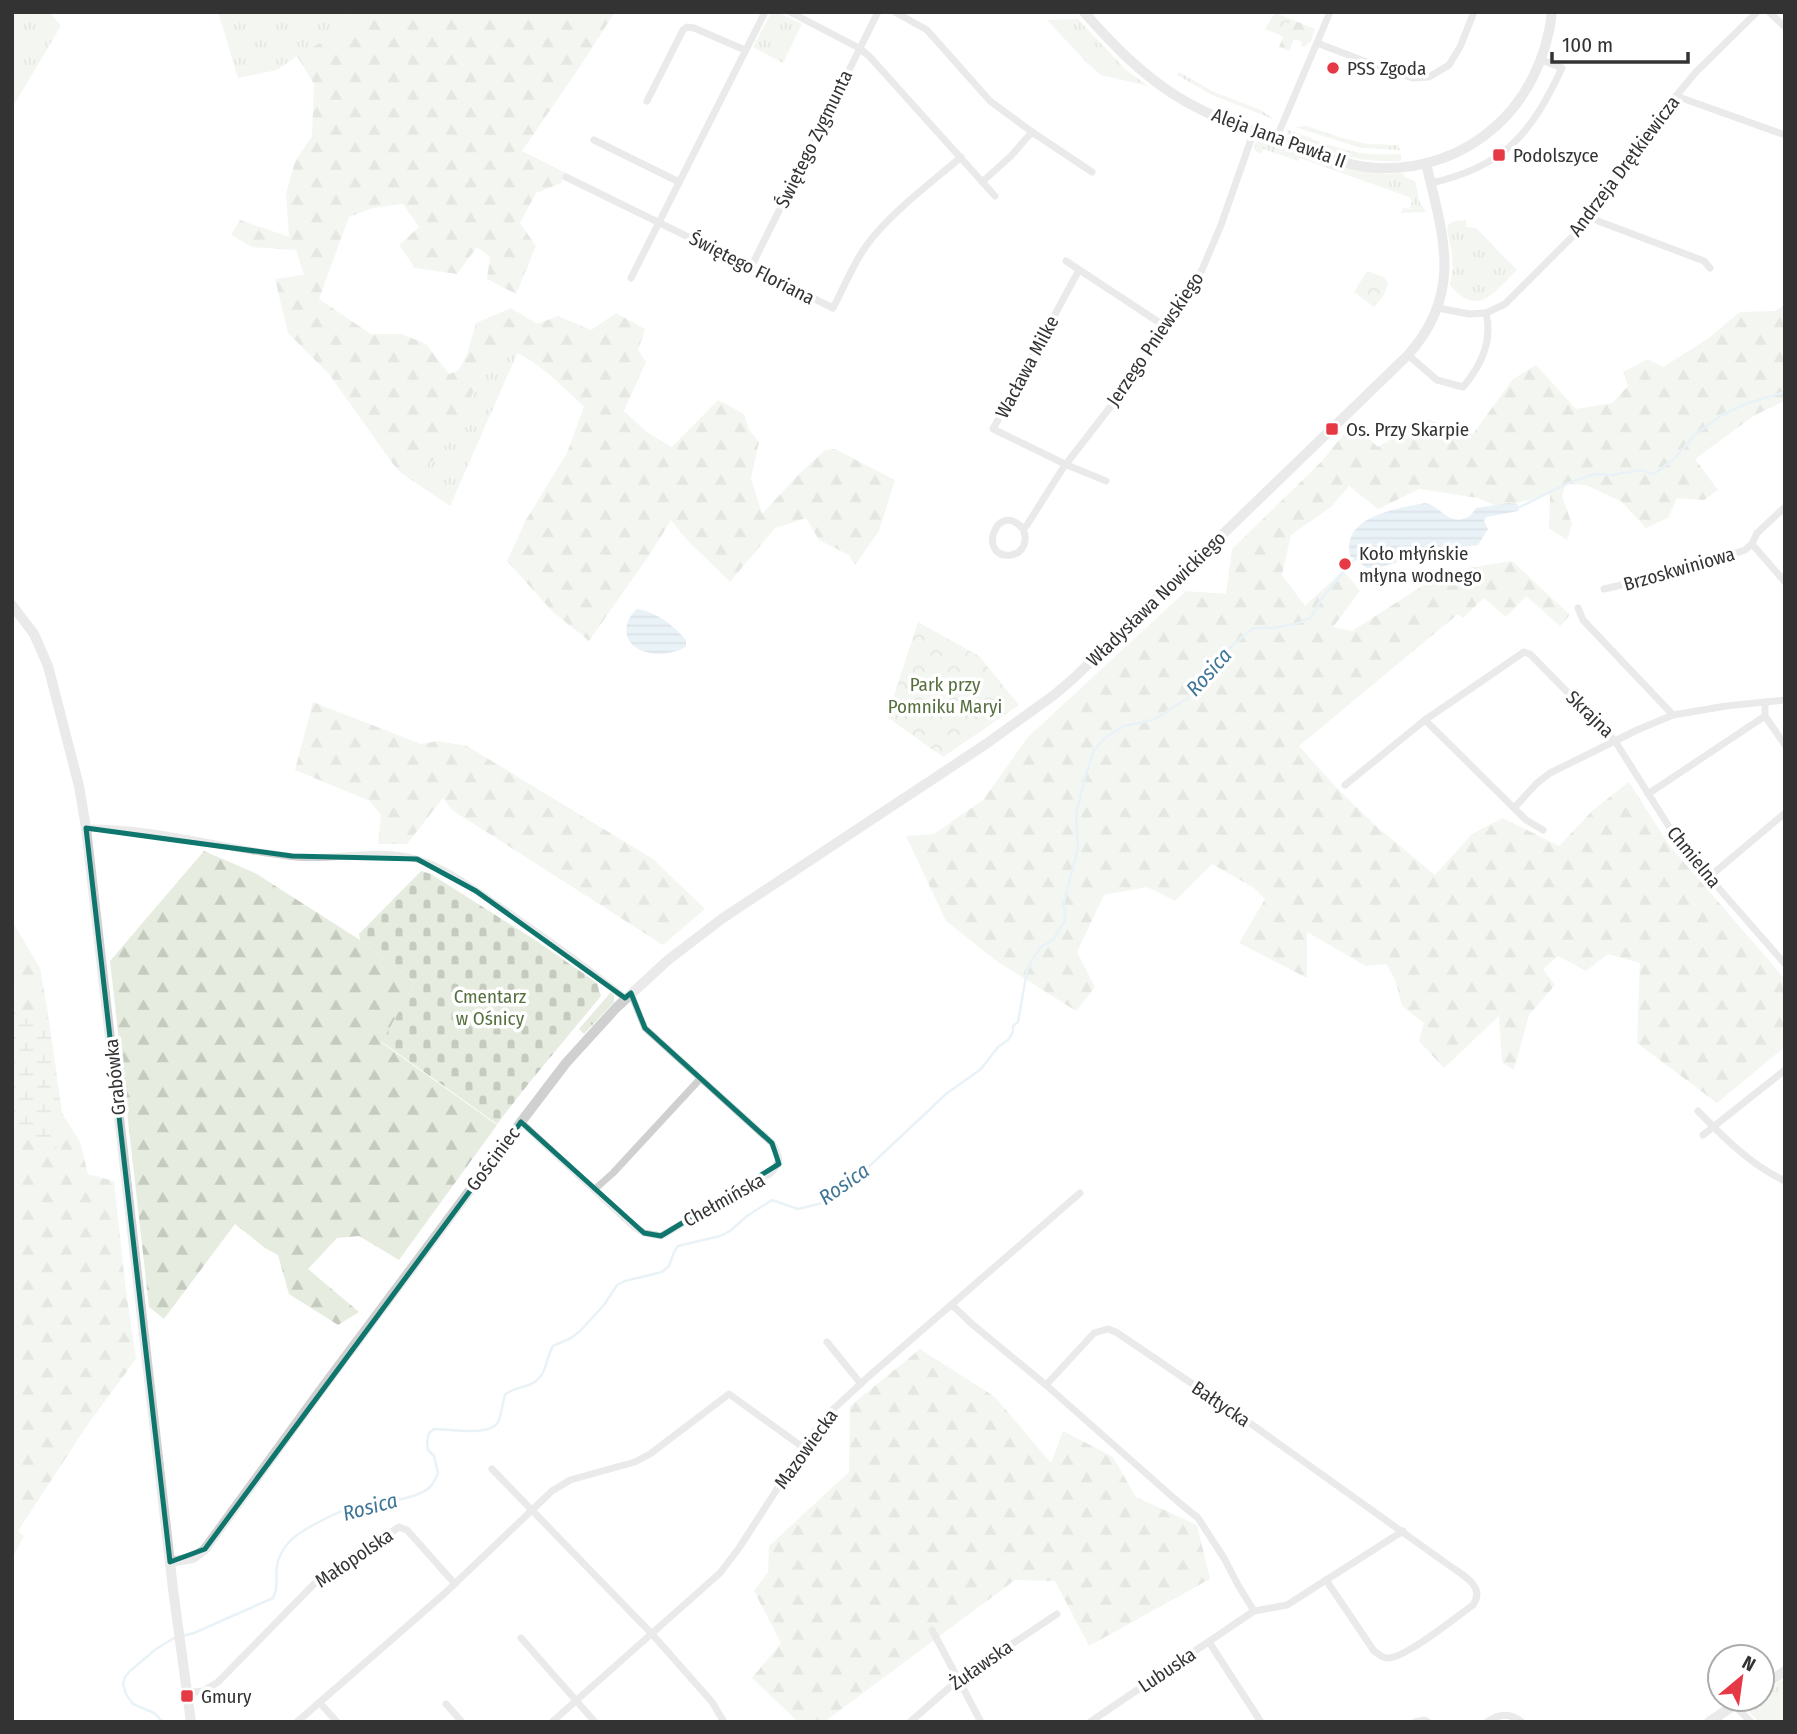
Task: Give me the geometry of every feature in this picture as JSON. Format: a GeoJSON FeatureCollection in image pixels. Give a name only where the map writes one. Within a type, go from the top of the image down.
{"type":"FeatureCollection","features":[{"type":"Feature","properties":{"kind":"street"},"geometry":{"type":"LineString","coordinates":[[631,278],[765,12]]}},
{"type":"Feature","properties":{"kind":"street"},"geometry":{"type":"LineString","coordinates":[[790,12],[859,48],[879,65],[995,196]]}},
{"type":"Feature","properties":{"kind":"street","name":"Świętego Zygmunta"},"geometry":{"type":"LineString","coordinates":[[751,267],[878,12]]}},
{"type":"Feature","properties":{"kind":"street"},"geometry":{"type":"LineString","coordinates":[[895,12],[927,30],[990,101],[1092,172]]}},
{"type":"Feature","properties":{"kind":"street","name":"Aleja Jana Pawła II"},"geometry":{"type":"LineString","coordinates":[[1084,12],[1117,48],[1163,87],[1199,109],[1340,162],[1390,168],[1426,163],[1465,148],[1498,125],[1526,91],[1542,60],[1552,12]]}},
{"type":"Feature","properties":{"kind":"street"},"geometry":{"type":"LineString","coordinates":[[1276,139],[1330,12]]}},
{"type":"Feature","properties":{"kind":"street"},"geometry":{"type":"LineString","coordinates":[[1317,43],[1413,78],[1429,77],[1448,65],[1460,47],[1474,12]]}},
{"type":"Feature","properties":{"kind":"street","name":"Andrzeja Drętkiewicza"},"geometry":{"type":"LineString","coordinates":[[1486,313],[1505,304],[1577,232],[1676,96],[1757,12]]}},
{"type":"Feature","properties":{"kind":"street"},"geometry":{"type":"LineString","coordinates":[[1769,12],[1785,27]]}},
{"type":"Feature","properties":{"kind":"street"},"geometry":{"type":"LineString","coordinates":[[647,101],[687,27],[746,50]]}},
{"type":"Feature","properties":{"kind":"street"},"geometry":{"type":"LineString","coordinates":[[1431,183],[1485,164],[1525,131],[1542,107],[1562,68],[1542,60]]}},
{"type":"Feature","properties":{"kind":"street"},"geometry":{"type":"LineString","coordinates":[[1676,96],[1785,135]]}},
{"type":"Feature","properties":{"kind":"street","name":"Jerzego Pniewskiego"},"geometry":{"type":"LineString","coordinates":[[1024,529],[1063,468],[1135,374],[1209,258],[1254,131]]}},
{"type":"Feature","properties":{"kind":"street"},"geometry":{"type":"LineString","coordinates":[[982,182],[1011,156],[1032,132]]}},
{"type":"Feature","properties":{"kind":"street"},"geometry":{"type":"LineString","coordinates":[[594,139],[679,181]]}},
{"type":"Feature","properties":{"kind":"street","name":"Świętego Floriana"},"geometry":{"type":"LineString","coordinates":[[566,177],[833,308],[871,239],[893,215],[961,157]]}},
{"type":"Feature","properties":{"kind":"street","name":"Władysława Nowickiego"},"geometry":{"type":"LineString","coordinates":[[880,813],[986,744],[1074,678],[1408,355],[1426,333],[1438,307],[1446,264],[1443,238],[1426,163]]}},
{"type":"Feature","properties":{"kind":"street"},"geometry":{"type":"LineString","coordinates":[[1591,215],[1598,221],[1704,261],[1710,268]]}},
{"type":"Feature","properties":{"kind":"street"},"geometry":{"type":"LineString","coordinates":[[1066,261],[1166,327]]}},
{"type":"Feature","properties":{"kind":"street","name":"Wacława Milke"},"geometry":{"type":"LineString","coordinates":[[1079,270],[993,429],[1106,481]]}},
{"type":"Feature","properties":{"kind":"street"},"geometry":{"type":"LineString","coordinates":[[1408,355],[1437,380],[1463,387],[1474,374],[1486,345],[1489,327],[1486,313],[1469,314],[1438,307]]}},
{"type":"Feature","properties":{"kind":"street","name":"Brzoskwiniowa"},"geometry":{"type":"LineString","coordinates":[[1604,589],[1686,570],[1745,550],[1752,544],[1757,533],[1785,507]]}},
{"type":"Feature","properties":{"kind":"street","name":"Jerzego Pniewskiego"},"geometry":{"type":"LineString","coordinates":[[1016,522],[1024,529],[1024,545],[1017,553],[1002,554],[994,547],[993,531],[1000,523],[1016,522]]}},
{"type":"Feature","properties":{"kind":"street","name":"Brzoskwiniowa"},"geometry":{"type":"LineString","coordinates":[[1752,544],[1785,582]]}},
{"type":"Feature","properties":{"kind":"street","name":"Grabówka"},"geometry":{"type":"LineString","coordinates":[[12,605],[34,634],[48,666],[79,786],[86,828],[170,1562],[191,1722]]}},
{"type":"Feature","properties":{"kind":"street"},"geometry":{"type":"LineString","coordinates":[[1578,608],[1583,620],[1673,715]]}},
{"type":"Feature","properties":{"kind":"street","name":"Skrajna"},"geometry":{"type":"LineString","coordinates":[[1345,785],[1425,720],[1524,652],[1530,654],[1615,741],[1673,715],[1785,700]]}},
{"type":"Feature","properties":{"kind":"street"},"geometry":{"type":"LineString","coordinates":[[1765,702],[1765,716],[1785,745]]}},
{"type":"Feature","properties":{"kind":"street"},"geometry":{"type":"LineString","coordinates":[[1648,794],[1765,716]]}},
{"type":"Feature","properties":{"kind":"street"},"geometry":{"type":"LineString","coordinates":[[1425,720],[1526,820],[1543,830]]}},
{"type":"Feature","properties":{"kind":"street"},"geometry":{"type":"LineString","coordinates":[[1514,808],[1550,773],[1615,741]]}},
{"type":"Feature","properties":{"kind":"street","name":"Chmielna"},"geometry":{"type":"LineString","coordinates":[[1615,741],[1680,844],[1785,964]]}},
{"type":"Feature","properties":{"kind":"street","name":"Gościniec"},"geometry":{"type":"LineString","coordinates":[[170,1562],[193,1558],[205,1549],[566,1063],[628,996],[723,918],[880,813]]}},
{"type":"Feature","properties":{"kind":"street"},"geometry":{"type":"LineString","coordinates":[[1709,877],[1785,813]]}},
{"type":"Feature","properties":{"kind":"street"},"geometry":{"type":"LineString","coordinates":[[86,828],[132,830],[292,856],[319,858],[397,855],[430,863],[476,891],[628,996]]}},
{"type":"Feature","properties":{"kind":"street","name":"Chełmińska"},"geometry":{"type":"LineString","coordinates":[[521,1122],[633,1226],[645,1233],[662,1236],[771,1173],[779,1164],[779,1156],[772,1143],[645,1028],[628,996]]}},
{"type":"Feature","properties":{"kind":"street"},"geometry":{"type":"LineString","coordinates":[[1703,1135],[1785,1070]]}},
{"type":"Feature","properties":{"kind":"street"},"geometry":{"type":"LineString","coordinates":[[594,1190],[700,1079]]}},
{"type":"Feature","properties":{"kind":"street"},"geometry":{"type":"LineString","coordinates":[[1698,1111],[1750,1161],[1785,1181]]}},
{"type":"Feature","properties":{"kind":"street","name":"Mazowiecka"},"geometry":{"type":"LineString","coordinates":[[552,1722],[707,1586],[727,1564],[828,1414],[1080,1193]]}},
{"type":"Feature","properties":{"kind":"street"},"geometry":{"type":"LineString","coordinates":[[952,1305],[1198,1518],[1254,1611],[1287,1605],[1403,1531]]}},
{"type":"Feature","properties":{"kind":"street","name":"Bałtycka"},"geometry":{"type":"LineString","coordinates":[[1046,1385],[1094,1333],[1112,1330],[1247,1421],[1472,1582],[1477,1591],[1477,1600],[1398,1657],[1384,1657],[1374,1651],[1326,1580]]}},
{"type":"Feature","properties":{"kind":"street"},"geometry":{"type":"LineString","coordinates":[[827,1342],[861,1384]]}},
{"type":"Feature","properties":{"kind":"street"},"geometry":{"type":"LineString","coordinates":[[297,1722],[455,1584],[552,1491],[570,1480],[635,1462],[729,1394],[804,1448]]}},
{"type":"Feature","properties":{"kind":"street"},"geometry":{"type":"LineString","coordinates":[[492,1469],[652,1634],[712,1702],[724,1722]]}},
{"type":"Feature","properties":{"kind":"street","name":"Małopolska"},"geometry":{"type":"LineString","coordinates":[[187,1693],[203,1691],[218,1682],[314,1584],[399,1527],[407,1530],[455,1584]]}},
{"type":"Feature","properties":{"kind":"street","name":"Lubuska"},"geometry":{"type":"LineString","coordinates":[[1090,1722],[1254,1611]]}},
{"type":"Feature","properties":{"kind":"street","name":"Żuławska"},"geometry":{"type":"LineString","coordinates":[[910,1722],[958,1680],[1057,1614]]}},
{"type":"Feature","properties":{"kind":"street"},"geometry":{"type":"LineString","coordinates":[[932,1630],[981,1722]]}},
{"type":"Feature","properties":{"kind":"street"},"geometry":{"type":"LineString","coordinates":[[521,1639],[595,1722]]}},
{"type":"Feature","properties":{"kind":"street"},"geometry":{"type":"LineString","coordinates":[[1209,1642],[1261,1722]]}},
{"type":"Feature","properties":{"kind":"street"},"geometry":{"type":"LineString","coordinates":[[320,1703],[337,1722]]}},
{"type":"Feature","properties":{"kind":"street"},"geometry":{"type":"LineString","coordinates":[[446,1704],[462,1722]]}},
{"type":"Feature","properties":{"kind":"street"},"geometry":{"type":"LineString","coordinates":[[1487,1722],[1503,1714],[1522,1722]]}},
{"type":"Feature","properties":{"kind":"street"},"geometry":{"type":"LineString","coordinates":[[1415,1722],[1428,1722]]}},
{"type":"Feature","properties":{"kind":"highlighted area"},"geometry":{"type":"Polygon","coordinates":[[[86,828],[292,856],[417,859],[476,891],[625,998],[631,993],[645,1028],[772,1143],[779,1164],[661,1236],[644,1233],[521,1122],[205,1549],[170,1562],[86,828]]]}},
{"type":"Feature","properties":{"kind":"green space"},"geometry":{"type":"Polygon","coordinates":[[[12,12],[50,12],[61,26],[12,108],[12,12]]]}},
{"type":"Feature","properties":{"kind":"green space"},"geometry":{"type":"Polygon","coordinates":[[[216,12],[348,12],[346,28],[277,70],[238,78],[216,12]]]}},
{"type":"Feature","properties":{"kind":"green space"},"geometry":{"type":"Polygon","coordinates":[[[348,12],[615,12],[522,151],[566,173],[561,183],[536,193],[520,223],[536,246],[516,294],[487,279],[490,257],[477,247],[457,274],[415,268],[399,245],[419,227],[403,204],[373,208],[349,217],[319,299],[371,334],[402,334],[426,344],[449,374],[459,370],[476,323],[511,308],[537,324],[558,316],[591,330],[616,313],[645,329],[638,350],[646,362],[624,411],[648,433],[672,447],[718,400],[744,414],[749,430],[759,442],[751,478],[762,514],[825,450],[835,449],[895,480],[879,531],[855,565],[849,555],[819,540],[806,518],[775,528],[730,582],[686,539],[671,520],[589,641],[553,612],[507,561],[526,520],[567,453],[584,407],[535,363],[499,345],[438,457],[412,476],[401,473],[329,374],[288,333],[275,279],[304,275],[296,250],[252,247],[231,235],[240,220],[289,237],[286,194],[295,161],[312,136],[314,84],[297,56],[346,28],[348,12]]]}},
{"type":"Feature","properties":{"kind":"green space"},"geometry":{"type":"Polygon","coordinates":[[[774,13],[802,24],[783,63],[753,47],[770,15],[774,13]]]}},
{"type":"Feature","properties":{"kind":"green space"},"geometry":{"type":"Polygon","coordinates":[[[1275,13],[1291,19],[1284,37],[1265,29],[1275,13]]]}},
{"type":"Feature","properties":{"kind":"green space"},"geometry":{"type":"Polygon","coordinates":[[[1078,19],[1126,70],[1148,86],[1101,75],[1047,20],[1078,19]]]}},
{"type":"Feature","properties":{"kind":"green space"},"geometry":{"type":"Polygon","coordinates":[[[1291,19],[1315,29],[1311,41],[1304,47],[1301,46],[1302,42],[1294,39],[1289,51],[1279,47],[1291,19]]]}},
{"type":"Feature","properties":{"kind":"green space"},"geometry":{"type":"Polygon","coordinates":[[[1179,72],[1214,92],[1261,110],[1275,120],[1212,95],[1177,75],[1179,72]]]}},
{"type":"Feature","properties":{"kind":"green space"},"geometry":{"type":"Polygon","coordinates":[[[1307,126],[1367,144],[1398,145],[1400,150],[1361,148],[1295,127],[1307,126]]]}},
{"type":"Feature","properties":{"kind":"green space"},"geometry":{"type":"Polygon","coordinates":[[[1286,129],[1351,151],[1401,154],[1401,161],[1359,159],[1333,153],[1293,139],[1286,129]]]}},
{"type":"Feature","properties":{"kind":"green space"},"geometry":{"type":"Polygon","coordinates":[[[1264,140],[1332,165],[1367,172],[1403,173],[1405,177],[1415,181],[1420,203],[1426,212],[1401,213],[1403,208],[1410,209],[1412,200],[1409,197],[1300,158],[1298,161],[1263,149],[1261,154],[1254,150],[1258,141],[1264,140]]]}},
{"type":"Feature","properties":{"kind":"green space"},"geometry":{"type":"Polygon","coordinates":[[[1466,220],[1466,227],[1476,228],[1517,270],[1493,293],[1477,301],[1460,295],[1450,285],[1453,268],[1447,229],[1454,221],[1466,220]]]}},
{"type":"Feature","properties":{"kind":"green space"},"geometry":{"type":"Polygon","coordinates":[[[1367,271],[1384,277],[1388,284],[1384,295],[1374,307],[1354,292],[1367,271]]]}},
{"type":"Feature","properties":{"kind":"green space"},"geometry":{"type":"Polygon","coordinates":[[[1785,305],[1785,401],[1755,415],[1695,459],[1718,490],[1704,500],[1677,498],[1668,518],[1646,528],[1622,502],[1586,485],[1566,484],[1562,496],[1572,524],[1567,540],[1549,528],[1550,494],[1501,508],[1478,498],[1419,489],[1378,509],[1349,486],[1331,507],[1291,535],[1282,575],[1305,606],[1343,570],[1360,591],[1333,627],[1352,631],[1444,572],[1512,561],[1570,615],[1560,626],[1526,596],[1506,617],[1484,598],[1463,618],[1458,614],[1299,746],[1376,826],[1435,875],[1472,834],[1503,818],[1559,846],[1593,810],[1629,782],[1669,845],[1785,979],[1785,1047],[1717,1103],[1637,1043],[1640,963],[1608,954],[1586,971],[1558,956],[1543,969],[1555,985],[1529,1015],[1514,1070],[1502,1062],[1499,1016],[1444,1068],[1419,1041],[1424,1023],[1402,1006],[1395,979],[1386,964],[1366,966],[1307,932],[1307,978],[1239,943],[1265,899],[1254,888],[1212,864],[1175,901],[1147,887],[1104,895],[1077,952],[1095,987],[1076,1011],[998,962],[946,921],[906,836],[934,834],[983,800],[1028,737],[1186,591],[1226,594],[1232,549],[1322,461],[1352,424],[1378,447],[1426,419],[1473,434],[1513,379],[1536,365],[1576,409],[1612,403],[1628,386],[1623,372],[1648,359],[1663,367],[1706,340],[1740,312],[1775,311],[1785,305]]]}},
{"type":"Feature","properties":{"kind":"green space"},"geometry":{"type":"Polygon","coordinates":[[[499,345],[518,352],[450,506],[401,473],[412,476],[438,457],[499,345]]]}},
{"type":"Feature","properties":{"kind":"green space","name":"Park przy Pomniku Maryi"},"geometry":{"type":"Polygon","coordinates":[[[918,622],[979,656],[1019,705],[943,757],[887,717],[918,622]]]}},
{"type":"Feature","properties":{"kind":"green space"},"geometry":{"type":"Polygon","coordinates":[[[313,702],[421,744],[438,741],[467,746],[653,859],[705,909],[663,945],[452,810],[443,798],[407,844],[378,844],[381,815],[370,801],[295,770],[313,702]]]}},
{"type":"Feature","properties":{"kind":"green space"},"geometry":{"type":"Polygon","coordinates":[[[204,851],[255,873],[360,940],[415,982],[382,1043],[497,1125],[399,1260],[359,1236],[337,1238],[308,1269],[359,1312],[338,1325],[289,1294],[278,1255],[235,1224],[164,1319],[149,1307],[110,961],[204,851]]]}},
{"type":"Feature","properties":{"kind":"green space","name":"Cmentarz w Ośnicy"},"geometry":{"type":"Polygon","coordinates":[[[421,871],[431,874],[535,940],[597,983],[601,996],[497,1124],[382,1042],[415,982],[360,940],[359,934],[421,871]]]}},
{"type":"Feature","properties":{"kind":"green space"},"geometry":{"type":"Polygon","coordinates":[[[12,921],[40,968],[49,1019],[22,1019],[12,982],[12,921]]]}},
{"type":"Feature","properties":{"kind":"green space"},"geometry":{"type":"Polygon","coordinates":[[[12,982],[22,1018],[49,1019],[62,1113],[50,1121],[57,1148],[43,1154],[12,1123],[12,982]]]}},
{"type":"Feature","properties":{"kind":"green space"},"geometry":{"type":"Polygon","coordinates":[[[611,992],[614,1002],[584,1034],[579,1029],[611,992]]]}},
{"type":"Feature","properties":{"kind":"green space"},"geometry":{"type":"Polygon","coordinates":[[[62,1113],[80,1142],[88,1174],[114,1181],[136,1359],[88,1424],[18,1531],[24,1536],[12,1559],[12,1123],[43,1154],[50,1121],[62,1113]]]}},
{"type":"Feature","properties":{"kind":"green space"},"geometry":{"type":"Polygon","coordinates":[[[920,1349],[995,1397],[1051,1463],[1063,1431],[1113,1457],[1136,1497],[1197,1525],[1210,1579],[1089,1646],[1055,1581],[1015,1580],[824,1722],[798,1722],[752,1678],[781,1643],[754,1591],[768,1572],[769,1546],[849,1472],[850,1406],[920,1349]]]}},
{"type":"Feature","properties":{"kind":"green space"},"geometry":{"type":"Polygon","coordinates":[[[1785,1678],[1785,1722],[1759,1722],[1750,1713],[1776,1713],[1776,1684],[1785,1678]]]}},
{"type":"Feature","properties":{"kind":"water"},"geometry":{"type":"Polygon","coordinates":[[[1425,503],[1457,520],[1469,516],[1476,508],[1509,503],[1520,507],[1518,511],[1486,517],[1484,521],[1488,529],[1478,545],[1458,547],[1378,568],[1367,568],[1350,556],[1349,542],[1362,523],[1386,512],[1425,503]]]}},
{"type":"Feature","properties":{"kind":"water"},"geometry":{"type":"Polygon","coordinates":[[[637,609],[658,616],[670,624],[686,640],[686,647],[656,654],[633,645],[627,634],[627,627],[637,609]]]}},
{"type":"Feature","properties":{"kind":"waterway","name":"Rosica"},"geometry":{"type":"LineString","coordinates":[[1520,507],[1566,484],[1595,474],[1612,475],[1640,470],[1654,474],[1674,459],[1695,435],[1720,416],[1745,404],[1785,392]]}},
{"type":"Feature","properties":{"kind":"waterway","name":"Rosica"},"geometry":{"type":"LineString","coordinates":[[182,1636],[273,1598],[277,1566],[282,1553],[289,1542],[311,1526],[356,1506],[415,1496],[430,1487],[438,1473],[434,1456],[428,1450],[429,1433],[434,1429],[478,1431],[494,1427],[498,1422],[505,1395],[540,1378],[553,1346],[580,1331],[604,1305],[617,1285],[662,1272],[669,1266],[678,1246],[720,1236],[772,1200],[798,1209],[823,1203],[842,1192],[946,1094],[981,1069],[1013,1032],[1013,1026],[1018,1022],[1027,971],[1033,958],[1041,947],[1053,940],[1065,920],[1064,901],[1078,848],[1076,814],[1094,750],[1106,737],[1124,726],[1153,720],[1196,693],[1226,651],[1253,628],[1273,628],[1299,623],[1311,617],[1324,595],[1354,560]]}},
{"type":"Feature","properties":{"kind":"waterway","name":"Rosica"},"geometry":{"type":"LineString","coordinates":[[163,1722],[154,1713],[133,1704],[123,1684],[130,1671],[156,1649],[176,1637]]}},
{"type":"Feature","properties":{"kind":"place","name":"PSS Zgoda"},"geometry":{"type":"Point","coordinates":[1333,68]}},
{"type":"Feature","properties":{"kind":"place","name":"Podolszyce"},"geometry":{"type":"Point","coordinates":[1499,155]}},
{"type":"Feature","properties":{"kind":"place","name":"Os. Przy Skarpie"},"geometry":{"type":"Point","coordinates":[1332,429]}},
{"type":"Feature","properties":{"kind":"place","name":"Koło młyńskie młyna wodnego"},"geometry":{"type":"Point","coordinates":[1345,564]}},
{"type":"Feature","properties":{"kind":"place","name":"Gmury"},"geometry":{"type":"Point","coordinates":[187,1696]}}]}
